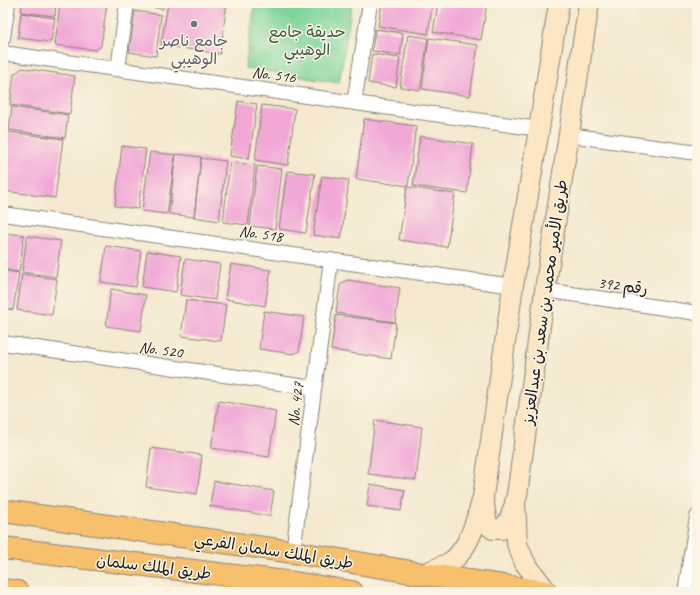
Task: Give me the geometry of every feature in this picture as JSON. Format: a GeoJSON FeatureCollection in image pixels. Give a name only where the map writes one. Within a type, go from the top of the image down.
{"type":"FeatureCollection","features":[{"type":"Feature","properties":{"kind":"main road","name":"طريق الأمير محمد بن سعد بن عبدالعزيز"},"geometry":{"type":"LineString","coordinates":[[423,574],[450,562],[460,552],[474,530],[483,497],[513,286],[540,129],[559,3]]}},
{"type":"Feature","properties":{"kind":"main road","name":"طريق الأمير محمد بن سعد بن عبدالعزيز"},"geometry":{"type":"LineString","coordinates":[[546,592],[525,563],[517,544],[515,502],[588,3]]}},
{"type":"Feature","properties":{"kind":"main road"},"geometry":{"type":"LineString","coordinates":[[483,497],[487,524],[493,529],[502,528],[509,521],[515,502]]}},
{"type":"Feature","properties":{"kind":"main road","name":"طريق الملك سلمان الفرعي"},"geometry":{"type":"LineString","coordinates":[[3,511],[293,552],[423,574],[546,592]]}},
{"type":"Feature","properties":{"kind":"main road","name":"طريق الملك سلمان"},"geometry":{"type":"LineString","coordinates":[[3,548],[286,582],[352,592]]}},
{"type":"Feature","properties":{"kind":"main road"},"geometry":{"type":"LineString","coordinates":[[3,590],[17,592]]}},
{"type":"Feature","properties":{"kind":"street"},"geometry":{"type":"LineString","coordinates":[[3,38],[8,3]]}},
{"type":"Feature","properties":{"kind":"street"},"geometry":{"type":"LineString","coordinates":[[118,69],[127,3]]}},
{"type":"Feature","properties":{"kind":"street"},"geometry":{"type":"LineString","coordinates":[[354,103],[370,3]]}},
{"type":"Feature","properties":{"kind":"street","name":"No. 516"},"geometry":{"type":"LineString","coordinates":[[3,53],[540,129]]}},
{"type":"Feature","properties":{"kind":"street"},"geometry":{"type":"LineString","coordinates":[[569,135],[697,153]]}},
{"type":"Feature","properties":{"kind":"street","name":"No. 518"},"geometry":{"type":"LineString","coordinates":[[3,214],[513,286]]}},
{"type":"Feature","properties":{"kind":"street","name":"No. 427"},"geometry":{"type":"LineString","coordinates":[[293,552],[331,260]]}},
{"type":"Feature","properties":{"kind":"street","name":"رقم 392"},"geometry":{"type":"LineString","coordinates":[[545,290],[697,313]]}},
{"type":"Feature","properties":{"kind":"street","name":"No. 520"},"geometry":{"type":"LineString","coordinates":[[3,343],[314,388]]}},
{"type":"Feature","properties":{"kind":"street"},"geometry":{"type":"LineString","coordinates":[[685,592],[697,518]]}},
{"type":"Feature","properties":{"kind":"green space","name":"حديقة جامع الوهيبي"},"geometry":{"type":"Polygon","coordinates":[[[255,3],[352,3],[339,83],[245,68],[255,3]]]}},
{"type":"Feature","properties":{"kind":"building"},"geometry":{"type":"Polygon","coordinates":[[[22,3],[56,3],[55,16],[21,12],[22,3]]]}},
{"type":"Feature","properties":{"kind":"building"},"geometry":{"type":"Polygon","coordinates":[[[60,3],[107,3],[101,46],[95,50],[55,45],[60,3]]]}},
{"type":"Feature","properties":{"kind":"building"},"geometry":{"type":"Polygon","coordinates":[[[137,3],[164,3],[163,9],[137,5],[137,3]]]}},
{"type":"Feature","properties":{"kind":"building","name":"جامع ناصر الوهيبي"},"geometry":{"type":"Polygon","coordinates":[[[168,3],[227,3],[220,54],[161,45],[168,3]]]}},
{"type":"Feature","properties":{"kind":"building"},"geometry":{"type":"Polygon","coordinates":[[[382,3],[410,3],[432,6],[428,34],[378,26],[382,3]]]}},
{"type":"Feature","properties":{"kind":"building"},"geometry":{"type":"Polygon","coordinates":[[[438,3],[487,3],[481,40],[433,32],[438,3]]]}},
{"type":"Feature","properties":{"kind":"building"},"geometry":{"type":"Polygon","coordinates":[[[135,11],[161,15],[156,56],[129,52],[135,11]]]}},
{"type":"Feature","properties":{"kind":"building"},"geometry":{"type":"Polygon","coordinates":[[[21,13],[55,18],[51,42],[18,38],[21,13]]]}},
{"type":"Feature","properties":{"kind":"building"},"geometry":{"type":"Polygon","coordinates":[[[375,29],[403,33],[400,55],[372,51],[375,29]]]}},
{"type":"Feature","properties":{"kind":"building"},"geometry":{"type":"Polygon","coordinates":[[[408,35],[428,38],[420,90],[400,87],[408,35]]]}},
{"type":"Feature","properties":{"kind":"building"},"geometry":{"type":"Polygon","coordinates":[[[429,38],[478,45],[470,96],[422,89],[429,38]]]}},
{"type":"Feature","properties":{"kind":"building"},"geometry":{"type":"Polygon","coordinates":[[[372,54],[400,58],[396,87],[368,83],[372,54]]]}},
{"type":"Feature","properties":{"kind":"building"},"geometry":{"type":"Polygon","coordinates":[[[22,68],[75,76],[70,114],[10,105],[14,74],[22,68]]]}},
{"type":"Feature","properties":{"kind":"building"},"geometry":{"type":"Polygon","coordinates":[[[238,101],[257,104],[249,159],[230,156],[238,101]]]}},
{"type":"Feature","properties":{"kind":"building"},"geometry":{"type":"Polygon","coordinates":[[[262,105],[295,109],[288,165],[255,160],[262,105]]]}},
{"type":"Feature","properties":{"kind":"building"},"geometry":{"type":"Polygon","coordinates":[[[12,107],[68,115],[65,138],[9,130],[12,107]]]}},
{"type":"Feature","properties":{"kind":"building"},"geometry":{"type":"Polygon","coordinates":[[[364,119],[416,126],[408,186],[356,179],[364,119]]]}},
{"type":"Feature","properties":{"kind":"building"},"geometry":{"type":"Polygon","coordinates":[[[8,132],[63,139],[55,198],[4,191],[3,171],[8,132]]]}},
{"type":"Feature","properties":{"kind":"building"},"geometry":{"type":"Polygon","coordinates":[[[420,136],[473,144],[467,193],[413,186],[420,136]]]}},
{"type":"Feature","properties":{"kind":"building"},"geometry":{"type":"Polygon","coordinates":[[[122,146],[146,149],[138,209],[115,206],[122,146]]]}},
{"type":"Feature","properties":{"kind":"building"},"geometry":{"type":"Polygon","coordinates":[[[150,152],[175,155],[167,214],[142,211],[150,152]]]}},
{"type":"Feature","properties":{"kind":"building"},"geometry":{"type":"Polygon","coordinates":[[[176,154],[201,157],[194,217],[169,214],[176,154]]]}},
{"type":"Feature","properties":{"kind":"building"},"geometry":{"type":"Polygon","coordinates":[[[201,158],[226,161],[219,221],[194,217],[201,158]]]}},
{"type":"Feature","properties":{"kind":"building"},"geometry":{"type":"Polygon","coordinates":[[[230,162],[255,165],[248,225],[223,222],[230,162]]]}},
{"type":"Feature","properties":{"kind":"building"},"geometry":{"type":"Polygon","coordinates":[[[257,166],[282,169],[275,229],[250,226],[257,166]]]}},
{"type":"Feature","properties":{"kind":"building"},"geometry":{"type":"Polygon","coordinates":[[[287,171],[315,174],[306,233],[279,229],[287,171]]]}},
{"type":"Feature","properties":{"kind":"building"},"geometry":{"type":"Polygon","coordinates":[[[322,176],[349,180],[341,239],[313,235],[322,176]]]}},
{"type":"Feature","properties":{"kind":"building"},"geometry":{"type":"Polygon","coordinates":[[[407,187],[455,194],[447,247],[399,240],[407,187]]]}},
{"type":"Feature","properties":{"kind":"building"},"geometry":{"type":"Polygon","coordinates":[[[3,233],[24,235],[19,272],[3,269],[3,233]]]}},
{"type":"Feature","properties":{"kind":"building"},"geometry":{"type":"Polygon","coordinates":[[[27,236],[61,241],[56,277],[22,272],[27,236]]]}},
{"type":"Feature","properties":{"kind":"building"},"geometry":{"type":"Polygon","coordinates":[[[106,246],[141,251],[136,287],[101,282],[106,246]]]}},
{"type":"Feature","properties":{"kind":"building"},"geometry":{"type":"Polygon","coordinates":[[[147,251],[181,256],[176,292],[142,287],[147,251]]]}},
{"type":"Feature","properties":{"kind":"building"},"geometry":{"type":"Polygon","coordinates":[[[185,259],[220,264],[215,300],[180,295],[185,259]]]}},
{"type":"Feature","properties":{"kind":"building"},"geometry":{"type":"Polygon","coordinates":[[[231,264],[271,270],[265,306],[225,299],[231,264]]]}},
{"type":"Feature","properties":{"kind":"building"},"geometry":{"type":"Polygon","coordinates":[[[3,271],[19,273],[13,310],[3,308],[3,271]]]}},
{"type":"Feature","properties":{"kind":"building"},"geometry":{"type":"Polygon","coordinates":[[[22,274],[57,279],[52,315],[17,310],[22,274]]]}},
{"type":"Feature","properties":{"kind":"building"},"geometry":{"type":"Polygon","coordinates":[[[347,280],[400,288],[395,322],[336,313],[340,285],[347,280]]]}},
{"type":"Feature","properties":{"kind":"building"},"geometry":{"type":"Polygon","coordinates":[[[111,289],[146,295],[141,331],[106,326],[111,289]]]}},
{"type":"Feature","properties":{"kind":"building"},"geometry":{"type":"Polygon","coordinates":[[[186,300],[226,305],[221,341],[181,336],[186,300]]]}},
{"type":"Feature","properties":{"kind":"building"},"geometry":{"type":"Polygon","coordinates":[[[264,311],[304,317],[299,351],[294,354],[259,349],[264,311]]]}},
{"type":"Feature","properties":{"kind":"building"},"geometry":{"type":"Polygon","coordinates":[[[336,315],[396,323],[391,359],[331,350],[336,315]]]}},
{"type":"Feature","properties":{"kind":"building"},"geometry":{"type":"Polygon","coordinates":[[[219,401],[276,411],[269,457],[211,448],[219,401]]]}},
{"type":"Feature","properties":{"kind":"building"},"geometry":{"type":"Polygon","coordinates":[[[375,420],[422,427],[416,480],[368,474],[375,420]]]}},
{"type":"Feature","properties":{"kind":"building"},"geometry":{"type":"Polygon","coordinates":[[[151,448],[202,455],[197,494],[146,487],[151,448]]]}},
{"type":"Feature","properties":{"kind":"building"},"geometry":{"type":"Polygon","coordinates":[[[214,481],[274,491],[270,516],[210,506],[214,481]]]}},
{"type":"Feature","properties":{"kind":"building"},"geometry":{"type":"Polygon","coordinates":[[[370,484],[405,490],[401,511],[367,506],[370,484]]]}},
{"type":"Feature","properties":{"kind":"place","name":"جامع ناصر الوهيبي"},"geometry":{"type":"Point","coordinates":[194,24]}}]}
